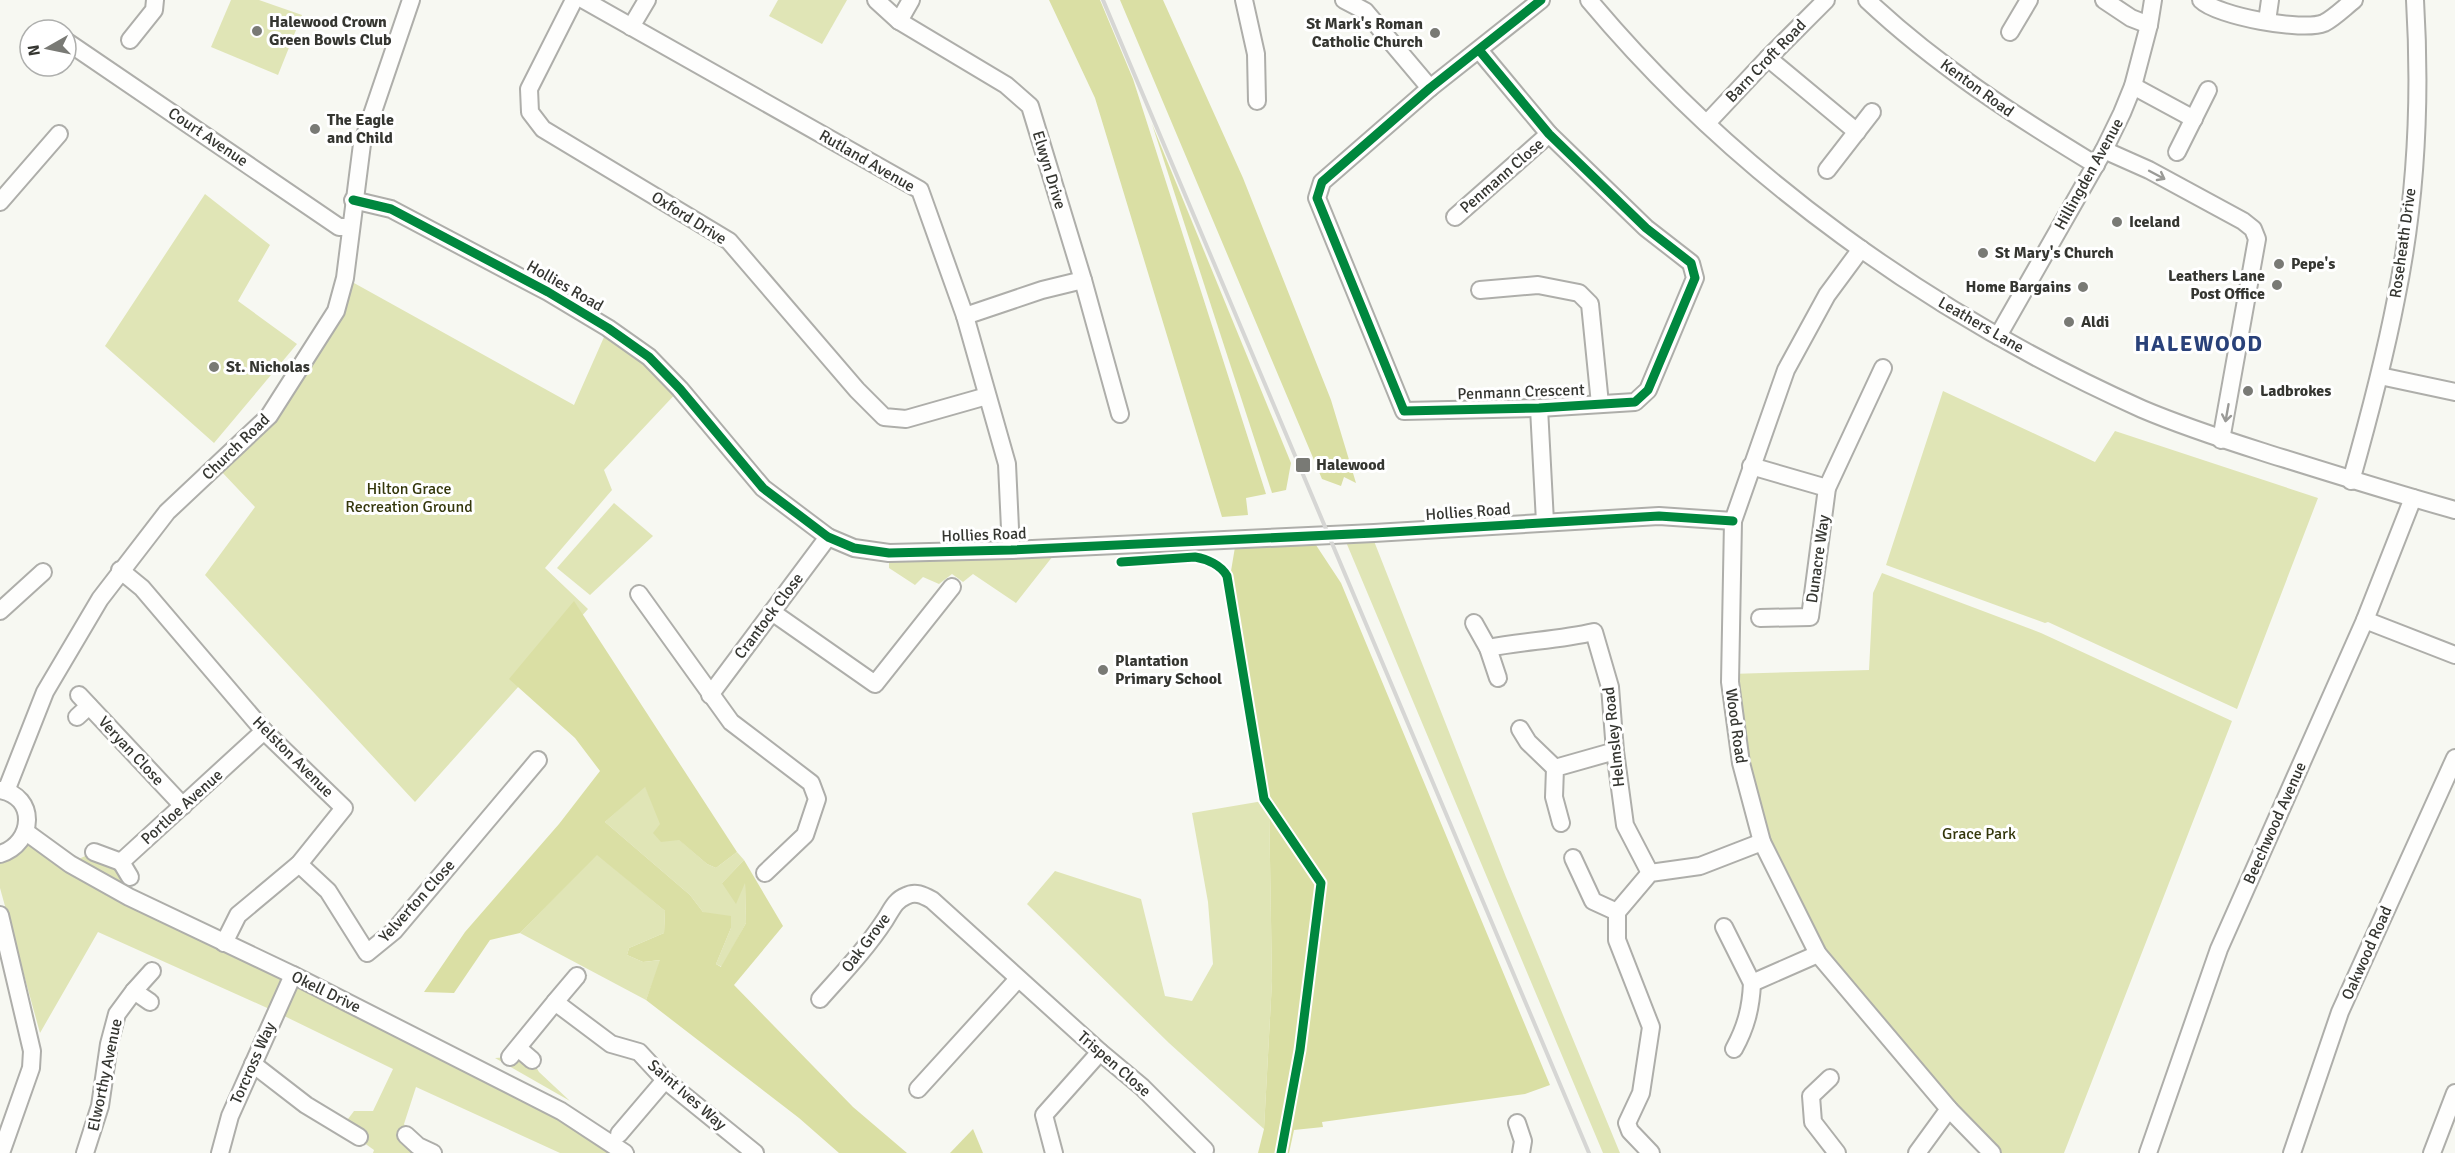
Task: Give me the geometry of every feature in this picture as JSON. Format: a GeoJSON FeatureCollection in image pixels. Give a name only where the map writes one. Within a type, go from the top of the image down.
{"type":"FeatureCollection","features":[{"type":"Feature","properties":{"kind":"street"},"geometry":{"type":"LineString","coordinates":[[130,40],[154,10],[155,0]]}},
{"type":"Feature","properties":{"kind":"street","name":"Church Road"},"geometry":{"type":"LineString","coordinates":[[3,790],[45,692],[64,656],[120,570],[166,512],[269,416],[336,311],[345,278],[353,200],[362,144],[411,0]]}},
{"type":"Feature","properties":{"kind":"street","name":"Oxford Drive"},"geometry":{"type":"LineString","coordinates":[[574,0],[529,89],[530,112],[543,129],[729,241],[857,390],[884,417],[906,419],[987,396]]}},
{"type":"Feature","properties":{"kind":"street","name":"Rutland Avenue"},"geometry":{"type":"LineString","coordinates":[[584,0],[920,190],[965,316],[1007,465],[1011,550]]}},
{"type":"Feature","properties":{"kind":"street"},"geometry":{"type":"LineString","coordinates":[[631,27],[646,0]]}},
{"type":"Feature","properties":{"kind":"street","name":"Elwyn Drive"},"geometry":{"type":"LineString","coordinates":[[876,0],[899,21],[1006,85],[1030,106],[1083,280],[1120,414]]}},
{"type":"Feature","properties":{"kind":"street"},"geometry":{"type":"LineString","coordinates":[[899,21],[911,0]]}},
{"type":"Feature","properties":{"kind":"street"},"geometry":{"type":"LineString","coordinates":[[1244,0],[1256,54],[1257,101]]}},
{"type":"Feature","properties":{"kind":"street"},"geometry":{"type":"LineString","coordinates":[[1344,0],[1365,11],[1430,88]]}},
{"type":"Feature","properties":{"kind":"street","name":"Penmann Crescent"},"geometry":{"type":"LineString","coordinates":[[1479,50],[1549,134],[1646,228],[1691,263],[1695,278],[1648,390],[1635,402],[1539,408],[1404,411],[1317,198],[1322,182],[1430,88],[1541,0]]}},
{"type":"Feature","properties":{"kind":"street","name":"Leathers Lane"},"geometry":{"type":"LineString","coordinates":[[1589,0],[1624,40],[1707,123],[1773,183],[1861,249],[1939,301],[1998,336],[2142,408],[2222,440],[2352,481],[2455,510]]}},
{"type":"Feature","properties":{"kind":"street","name":"Barn Croft Road"},"geometry":{"type":"LineString","coordinates":[[1707,123],[1826,0]]}},
{"type":"Feature","properties":{"kind":"street","name":"Kenton Road"},"geometry":{"type":"LineString","coordinates":[[1867,0],[1891,23],[1965,81],[2025,123],[2096,165]]}},
{"type":"Feature","properties":{"kind":"street"},"geometry":{"type":"LineString","coordinates":[[2010,32],[2030,0]]}},
{"type":"Feature","properties":{"kind":"street"},"geometry":{"type":"LineString","coordinates":[[2104,0],[2131,18],[2149,25]]}},
{"type":"Feature","properties":{"kind":"street","name":"Hillingden Avenue"},"geometry":{"type":"LineString","coordinates":[[1998,336],[2104,150],[2133,86],[2153,0]]}},
{"type":"Feature","properties":{"kind":"street"},"geometry":{"type":"LineString","coordinates":[[2201,0],[2222,13],[2301,26],[2323,23],[2354,0]]}},
{"type":"Feature","properties":{"kind":"street"},"geometry":{"type":"LineString","coordinates":[[2267,21],[2270,0]]}},
{"type":"Feature","properties":{"kind":"street","name":"Roseheath Drive"},"geometry":{"type":"LineString","coordinates":[[2352,481],[2380,376],[2397,298],[2411,206],[2418,53],[2415,0]]}},
{"type":"Feature","properties":{"kind":"street","name":"Court Avenue"},"geometry":{"type":"LineString","coordinates":[[78,49],[339,227],[351,227]]}},
{"type":"Feature","properties":{"kind":"street"},"geometry":{"type":"LineString","coordinates":[[1768,58],[1857,132]]}},
{"type":"Feature","properties":{"kind":"street"},"geometry":{"type":"LineString","coordinates":[[2133,86],[2194,119]]}},
{"type":"Feature","properties":{"kind":"street"},"geometry":{"type":"LineString","coordinates":[[2177,152],[2208,90]]}},
{"type":"Feature","properties":{"kind":"street"},"geometry":{"type":"LineString","coordinates":[[1827,170],[1872,112]]}},
{"type":"Feature","properties":{"kind":"street"},"geometry":{"type":"LineString","coordinates":[[0,202],[59,134]]}},
{"type":"Feature","properties":{"kind":"street","name":"Penmann Close"},"geometry":{"type":"LineString","coordinates":[[1455,217],[1549,134]]}},
{"type":"Feature","properties":{"kind":"street"},"geometry":{"type":"LineString","coordinates":[[2104,150],[2149,170],[2243,221],[2253,230],[2257,239],[2222,440]]}},
{"type":"Feature","properties":{"kind":"street","name":"Hollies Road"},"geometry":{"type":"LineString","coordinates":[[353,200],[391,209],[548,292],[608,328],[649,357],[680,389],[763,488],[828,537],[854,548],[889,553],[1011,550],[1374,533],[1659,516],[1733,521]]}},
{"type":"Feature","properties":{"kind":"street","name":"Wood Road"},"geometry":{"type":"LineString","coordinates":[[1861,249],[1827,295],[1786,370],[1733,521],[1730,682],[1741,763],[1762,842],[1818,954],[1949,1109],[1992,1153]]}},
{"type":"Feature","properties":{"kind":"street"},"geometry":{"type":"LineString","coordinates":[[965,316],[1042,290],[1083,280]]}},
{"type":"Feature","properties":{"kind":"street"},"geometry":{"type":"LineString","coordinates":[[1480,290],[1538,285],[1579,293],[1590,304],[1600,404]]}},
{"type":"Feature","properties":{"kind":"street","name":"Dunacre Way"},"geometry":{"type":"LineString","coordinates":[[1760,618],[1810,617],[1827,488],[1882,368]]}},
{"type":"Feature","properties":{"kind":"street"},"geometry":{"type":"LineString","coordinates":[[2380,376],[2455,392]]}},
{"type":"Feature","properties":{"kind":"street"},"geometry":{"type":"LineString","coordinates":[[1539,408],[1545,522]]}},
{"type":"Feature","properties":{"kind":"street"},"geometry":{"type":"LineString","coordinates":[[1751,466],[1827,488]]}},
{"type":"Feature","properties":{"kind":"street","name":"Beechwood Avenue"},"geometry":{"type":"LineString","coordinates":[[2148,1153],[2219,949],[2365,620],[2413,498]]}},
{"type":"Feature","properties":{"kind":"street","name":"Crantock Close"},"geometry":{"type":"LineString","coordinates":[[710,695],[828,537]]}},
{"type":"Feature","properties":{"kind":"street","name":"Helston Avenue"},"geometry":{"type":"LineString","coordinates":[[120,570],[142,588],[264,731],[344,808],[298,864],[238,915],[224,943]]}},
{"type":"Feature","properties":{"kind":"street"},"geometry":{"type":"LineString","coordinates":[[0,611],[43,572]]}},
{"type":"Feature","properties":{"kind":"street"},"geometry":{"type":"LineString","coordinates":[[772,612],[875,684],[952,587]]}},
{"type":"Feature","properties":{"kind":"street"},"geometry":{"type":"LineString","coordinates":[[639,594],[731,722],[811,783],[817,799],[805,836],[765,873]]}},
{"type":"Feature","properties":{"kind":"street"},"geometry":{"type":"LineString","coordinates":[[2365,620],[2455,655]]}},
{"type":"Feature","properties":{"kind":"street"},"geometry":{"type":"LineString","coordinates":[[1474,623],[1488,648],[1498,678]]}},
{"type":"Feature","properties":{"kind":"street","name":"Helmsley Road"},"geometry":{"type":"LineString","coordinates":[[1488,648],[1521,642],[1554,641],[1594,632],[1610,687],[1615,751],[1625,825],[1650,873]]}},
{"type":"Feature","properties":{"kind":"street","name":"Veryan Close"},"geometry":{"type":"LineString","coordinates":[[81,706],[183,806]]}},
{"type":"Feature","properties":{"kind":"street"},"geometry":{"type":"LineString","coordinates":[[1520,729],[1528,742],[1555,768],[1554,797],[1561,823]]}},
{"type":"Feature","properties":{"kind":"street","name":"Portloe Avenue"},"geometry":{"type":"LineString","coordinates":[[122,862],[264,731]]}},
{"type":"Feature","properties":{"kind":"street"},"geometry":{"type":"LineString","coordinates":[[1555,768],[1615,751]]}},
{"type":"Feature","properties":{"kind":"street","name":"Oakwood Road"},"geometry":{"type":"LineString","coordinates":[[2292,1153],[2340,1012],[2455,758]]}},
{"type":"Feature","properties":{"kind":"street","name":"Yelverton Close"},"geometry":{"type":"LineString","coordinates":[[298,864],[328,891],[367,953],[394,931],[538,760]]}},
{"type":"Feature","properties":{"kind":"street"},"geometry":{"type":"LineString","coordinates":[[0,854],[17,845],[26,832],[27,822],[21,803],[3,790]]}},
{"type":"Feature","properties":{"kind":"street","name":"Okell Drive"},"geometry":{"type":"LineString","coordinates":[[26,832],[70,864],[97,879],[561,1111],[625,1153]]}},
{"type":"Feature","properties":{"kind":"street"},"geometry":{"type":"LineString","coordinates":[[1651,1153],[1630,1131],[1627,1123],[1641,1093],[1651,1027],[1617,940],[1617,912],[1650,873],[1700,866],[1762,842]]}},
{"type":"Feature","properties":{"kind":"street"},"geometry":{"type":"LineString","coordinates":[[94,852],[122,862],[130,877]]}},
{"type":"Feature","properties":{"kind":"street"},"geometry":{"type":"LineString","coordinates":[[1573,858],[1593,902],[1617,912]]}},
{"type":"Feature","properties":{"kind":"street","name":"Trispen Close"},"geometry":{"type":"LineString","coordinates":[[914,893],[923,894],[932,900],[1018,979],[1142,1087],[1204,1150],[1204,1153]]}},
{"type":"Feature","properties":{"kind":"street","name":"Oak Grove"},"geometry":{"type":"LineString","coordinates":[[820,999],[862,953],[896,903],[914,893]]}},
{"type":"Feature","properties":{"kind":"street"},"geometry":{"type":"LineString","coordinates":[[0,915],[32,1051],[31,1068],[1,1153]]}},
{"type":"Feature","properties":{"kind":"street"},"geometry":{"type":"LineString","coordinates":[[1724,927],[1752,983],[1747,1025],[1734,1049]]}},
{"type":"Feature","properties":{"kind":"street"},"geometry":{"type":"LineString","coordinates":[[1752,983],[1818,954]]}},
{"type":"Feature","properties":{"kind":"street","name":"Elworthy Avenue"},"geometry":{"type":"LineString","coordinates":[[85,1153],[100,1106],[109,1044],[117,1014],[152,971]]}},
{"type":"Feature","properties":{"kind":"street","name":"Torcross Way"},"geometry":{"type":"LineString","coordinates":[[220,1153],[230,1116],[293,975]]}},
{"type":"Feature","properties":{"kind":"street"},"geometry":{"type":"LineString","coordinates":[[532,1060],[514,1052],[577,976]]}},
{"type":"Feature","properties":{"kind":"street"},"geometry":{"type":"LineString","coordinates":[[918,1089],[1018,979]]}},
{"type":"Feature","properties":{"kind":"street"},"geometry":{"type":"LineString","coordinates":[[134,991],[150,1002]]}},
{"type":"Feature","properties":{"kind":"street","name":"Saint Ives Way"},"geometry":{"type":"LineString","coordinates":[[555,1002],[611,1044],[639,1052],[665,1080],[755,1153]]}},
{"type":"Feature","properties":{"kind":"street"},"geometry":{"type":"LineString","coordinates":[[1054,1153],[1044,1115],[1100,1052]]}},
{"type":"Feature","properties":{"kind":"street"},"geometry":{"type":"LineString","coordinates":[[253,1064],[306,1105],[359,1137]]}},
{"type":"Feature","properties":{"kind":"street"},"geometry":{"type":"LineString","coordinates":[[1830,1078],[1811,1096],[1813,1122],[1837,1153]]}},
{"type":"Feature","properties":{"kind":"street"},"geometry":{"type":"LineString","coordinates":[[619,1134],[665,1080]]}},
{"type":"Feature","properties":{"kind":"street"},"geometry":{"type":"LineString","coordinates":[[2432,1153],[2455,1093]]}},
{"type":"Feature","properties":{"kind":"street"},"geometry":{"type":"LineString","coordinates":[[1917,1153],[1949,1109]]}},
{"type":"Feature","properties":{"kind":"street"},"geometry":{"type":"LineString","coordinates":[[1517,1123],[1523,1141],[1521,1153]]}},
{"type":"Feature","properties":{"kind":"street"},"geometry":{"type":"LineString","coordinates":[[412,1145],[433,1153]]}},
{"type":"Feature","properties":{"kind":"green space","name":"Halewood Crown Green Bowls Club"},"geometry":{"type":"Polygon","coordinates":[[[231,0],[259,0],[302,15],[278,75],[211,47],[231,0]]]}},
{"type":"Feature","properties":{"kind":"green space"},"geometry":{"type":"Polygon","coordinates":[[[778,0],[847,0],[822,44],[769,16],[778,0]]]}},
{"type":"Feature","properties":{"kind":"green space"},"geometry":{"type":"Polygon","coordinates":[[[1049,0],[1100,0],[1133,79],[1266,494],[1246,498],[1248,515],[1222,517],[1095,98],[1049,0]]]}},
{"type":"Feature","properties":{"kind":"green space"},"geometry":{"type":"Polygon","coordinates":[[[1120,0],[1163,0],[1243,178],[1331,400],[1356,483],[1344,477],[1341,486],[1322,479],[1120,0]]]}},
{"type":"Feature","properties":{"kind":"green space"},"geometry":{"type":"Polygon","coordinates":[[[1152,124],[1291,463],[1286,490],[1272,493],[1152,124]]]}},
{"type":"Feature","properties":{"kind":"green space"},"geometry":{"type":"Polygon","coordinates":[[[205,194],[270,245],[238,301],[297,344],[214,443],[105,346],[205,194]]]}},
{"type":"Feature","properties":{"kind":"green space","name":"Hilton Grace Recreation Ground"},"geometry":{"type":"Polygon","coordinates":[[[345,278],[574,405],[608,328],[680,389],[604,470],[612,490],[545,568],[588,609],[415,802],[205,575],[255,507],[220,470],[291,399],[336,311],[345,278]]]}},
{"type":"Feature","properties":{"kind":"green space"},"geometry":{"type":"Polygon","coordinates":[[[1943,391],[2095,462],[2115,431],[2318,498],[2237,709],[2048,622],[2045,623],[1886,565],[1943,391]]]}},
{"type":"Feature","properties":{"kind":"green space"},"geometry":{"type":"Polygon","coordinates":[[[614,503],[653,536],[590,595],[557,568],[614,503]]]}},
{"type":"Feature","properties":{"kind":"green space"},"geometry":{"type":"Polygon","coordinates":[[[1374,541],[1506,877],[1620,1153],[1603,1153],[1346,542],[1374,541]]]}},
{"type":"Feature","properties":{"kind":"green space"},"geometry":{"type":"Polygon","coordinates":[[[1314,542],[1341,583],[1550,1085],[1525,1094],[1322,1122],[1323,1127],[1294,1130],[1289,1153],[1258,1153],[1264,1129],[1272,981],[1269,800],[1231,571],[1235,547],[1314,542]]]}},
{"type":"Feature","properties":{"kind":"green space"},"geometry":{"type":"Polygon","coordinates":[[[1060,547],[1016,603],[973,574],[963,582],[952,574],[939,584],[923,577],[915,585],[889,568],[889,553],[1060,547]]]}},
{"type":"Feature","properties":{"kind":"green space","name":"Grace Park"},"geometry":{"type":"Polygon","coordinates":[[[1882,573],[2041,633],[2232,721],[2064,1153],[1993,1153],[1827,964],[1758,830],[1730,674],[1869,670],[1873,593],[1882,573]]]}},
{"type":"Feature","properties":{"kind":"green space"},"geometry":{"type":"Polygon","coordinates":[[[574,601],[737,852],[716,868],[707,864],[679,840],[661,842],[653,833],[660,824],[645,787],[605,822],[690,895],[703,912],[731,916],[731,928],[716,964],[721,967],[746,923],[745,883],[736,904],[722,883],[744,860],[783,926],[734,985],[853,1107],[907,1153],[839,1153],[799,1118],[646,1000],[660,960],[643,962],[627,955],[629,948],[664,933],[665,911],[597,855],[520,933],[490,940],[454,993],[424,992],[465,932],[559,824],[600,771],[575,738],[509,679],[574,601]]]}},
{"type":"Feature","properties":{"kind":"green space"},"geometry":{"type":"Polygon","coordinates":[[[645,786],[661,824],[707,864],[716,868],[737,852],[744,860],[722,883],[745,881],[746,923],[722,967],[716,964],[731,928],[703,912],[690,895],[605,822],[645,786]]]}},
{"type":"Feature","properties":{"kind":"green space"},"geometry":{"type":"Polygon","coordinates":[[[1269,800],[1272,981],[1264,1129],[1169,1043],[1027,904],[1055,871],[1141,899],[1165,996],[1192,1001],[1213,964],[1208,902],[1192,813],[1269,800]]]}},
{"type":"Feature","properties":{"kind":"green space"},"geometry":{"type":"Polygon","coordinates":[[[26,832],[70,863],[94,852],[130,877],[129,897],[625,1153],[560,1153],[416,1087],[404,1124],[418,1146],[413,1153],[373,1153],[374,1150],[342,1127],[354,1111],[373,1111],[393,1069],[276,1012],[98,932],[40,1033],[0,888],[0,852],[26,832]]]}},
{"type":"Feature","properties":{"kind":"green space"},"geometry":{"type":"Polygon","coordinates":[[[597,854],[665,911],[664,933],[629,948],[627,955],[643,962],[661,960],[646,1000],[520,933],[597,854]]]}},
{"type":"Feature","properties":{"kind":"green space"},"geometry":{"type":"Polygon","coordinates":[[[510,1057],[532,1060],[539,1072],[570,1101],[495,1058],[510,1057]]]}},
{"type":"Feature","properties":{"kind":"green space"},"geometry":{"type":"Polygon","coordinates":[[[973,1129],[983,1153],[950,1153],[973,1129]]]}},
{"type":"Feature","properties":{"kind":"railway"},"geometry":{"type":"LineString","coordinates":[[1103,0],[1589,1153]]}},
{"type":"Feature","properties":{"kind":"cycle path"},"geometry":{"type":"LineString","coordinates":[[1479,50],[1549,134],[1646,228],[1691,263],[1695,278],[1648,390],[1635,402],[1539,408],[1404,411],[1317,198],[1322,182],[1430,88],[1541,0]]}},
{"type":"Feature","properties":{"kind":"cycle path"},"geometry":{"type":"LineString","coordinates":[[353,200],[391,209],[548,292],[608,328],[649,357],[680,389],[763,488],[828,537],[854,548],[889,553],[1011,550],[1374,533],[1659,516],[1733,521]]}},
{"type":"Feature","properties":{"kind":"cycle path"},"geometry":{"type":"LineString","coordinates":[[1121,562],[1195,557],[1213,563],[1227,576],[1264,799],[1321,883],[1300,1050],[1281,1153]]}},
{"type":"Feature","properties":{"kind":"place","name":"Halewood Crown Green Bowls Club"},"geometry":{"type":"Point","coordinates":[257,31]}},
{"type":"Feature","properties":{"kind":"place","name":"St Mark's Roman Catholic Church"},"geometry":{"type":"Point","coordinates":[1435,33]}},
{"type":"Feature","properties":{"kind":"place","name":"The Eagle and Child"},"geometry":{"type":"Point","coordinates":[315,129]}},
{"type":"Feature","properties":{"kind":"place","name":"Iceland"},"geometry":{"type":"Point","coordinates":[2117,222]}},
{"type":"Feature","properties":{"kind":"place","name":"St Mary's Church"},"geometry":{"type":"Point","coordinates":[1983,253]}},
{"type":"Feature","properties":{"kind":"place","name":"Pepe's"},"geometry":{"type":"Point","coordinates":[2279,264]}},
{"type":"Feature","properties":{"kind":"place","name":"Leathers Lane Post Office"},"geometry":{"type":"Point","coordinates":[2277,285]}},
{"type":"Feature","properties":{"kind":"place","name":"Home Bargains"},"geometry":{"type":"Point","coordinates":[2083,287]}},
{"type":"Feature","properties":{"kind":"place","name":"Aldi"},"geometry":{"type":"Point","coordinates":[2069,322]}},
{"type":"Feature","properties":{"kind":"place","name":"St. Nicholas"},"geometry":{"type":"Point","coordinates":[214,367]}},
{"type":"Feature","properties":{"kind":"place","name":"Ladbrokes"},"geometry":{"type":"Point","coordinates":[2248,391]}},
{"type":"Feature","properties":{"kind":"place","name":"Halewood"},"geometry":{"type":"Point","coordinates":[1303,465]}},
{"type":"Feature","properties":{"kind":"place","name":"Plantation Primary School"},"geometry":{"type":"Point","coordinates":[1103,670]}},
{"type":"Feature","properties":{"kind":"district","name":"HALEWOOD"},"geometry":{"type":"Point","coordinates":[2199,343]}}]}
